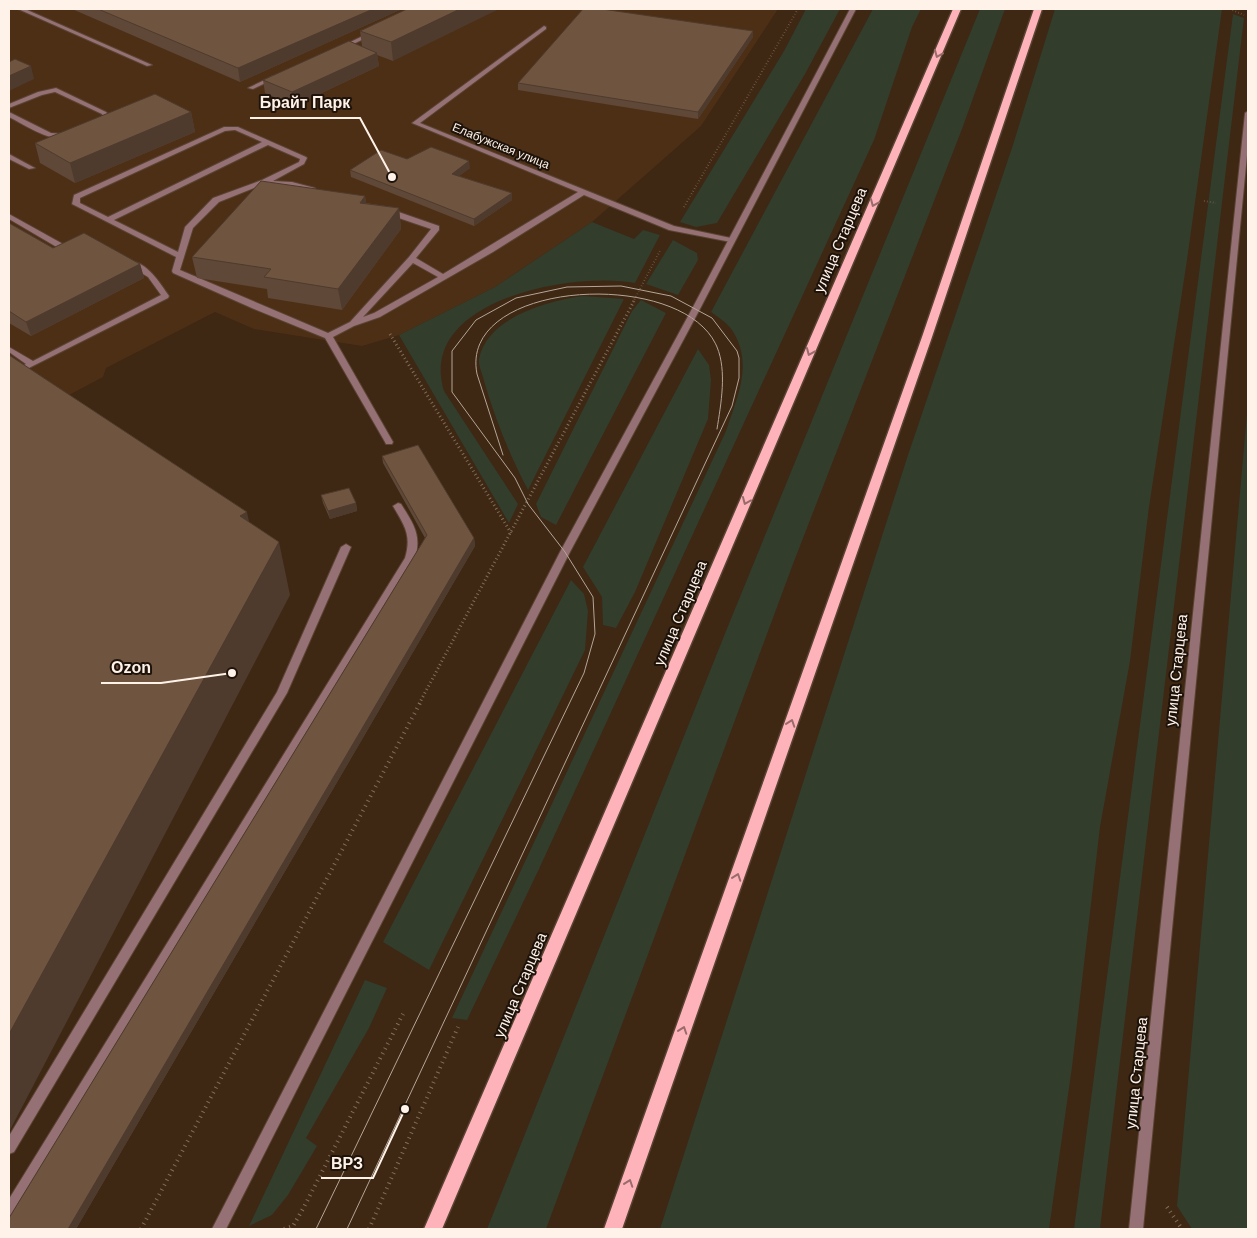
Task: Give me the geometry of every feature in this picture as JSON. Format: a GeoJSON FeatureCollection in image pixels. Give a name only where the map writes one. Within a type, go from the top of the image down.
{"type":"FeatureCollection","features":[{"type":"Feature","properties":{"kind":"main road","name":"улица Старцева"},"geometry":{"type":"LineString","coordinates":[[433,1229],[957,9]]}},
{"type":"Feature","properties":{"kind":"main road"},"geometry":{"type":"LineString","coordinates":[[613,1229],[927,337],[1038,9]]}},
{"type":"Feature","properties":{"kind":"street"},"geometry":{"type":"LineString","coordinates":[[22,9],[149,66]]}},
{"type":"Feature","properties":{"kind":"street"},"geometry":{"type":"LineString","coordinates":[[219,1229],[565,552],[697,307],[853,9]]}},
{"type":"Feature","properties":{"kind":"street","name":"Елабужская улица"},"geometry":{"type":"LineString","coordinates":[[544,28],[415,123],[672,228],[731,240]]}},
{"type":"Feature","properties":{"kind":"street"},"geometry":{"type":"LineString","coordinates":[[330,52],[383,29]]}},
{"type":"Feature","properties":{"kind":"street"},"geometry":{"type":"LineString","coordinates":[[251,88],[286,72]]}},
{"type":"Feature","properties":{"kind":"street"},"geometry":{"type":"LineString","coordinates":[[9,106],[40,93],[56,90],[107,116],[107,119],[94,125]]}},
{"type":"Feature","properties":{"kind":"street","name":"улица Старцева"},"geometry":{"type":"LineString","coordinates":[[1136,1229],[1244,205],[1248,113]]}},
{"type":"Feature","properties":{"kind":"street"},"geometry":{"type":"LineString","coordinates":[[9,114],[55,137],[73,134]]}},
{"type":"Feature","properties":{"kind":"street"},"geometry":{"type":"LineString","coordinates":[[180,256],[76,204],[77,197],[224,128],[236,128],[304,158],[302,163],[263,182],[216,200],[189,227],[176,271],[328,336],[389,442]]}},
{"type":"Feature","properties":{"kind":"street"},"geometry":{"type":"LineString","coordinates":[[108,220],[268,142]]}},
{"type":"Feature","properties":{"kind":"street"},"geometry":{"type":"LineString","coordinates":[[9,156],[31,168]]}},
{"type":"Feature","properties":{"kind":"street"},"geometry":{"type":"LineString","coordinates":[[263,182],[292,184],[319,192]]}},
{"type":"Feature","properties":{"kind":"street"},"geometry":{"type":"LineString","coordinates":[[328,336],[351,324],[376,315],[490,250],[583,192]]}},
{"type":"Feature","properties":{"kind":"street"},"geometry":{"type":"LineString","coordinates":[[351,324],[412,259],[436,228],[381,209]]}},
{"type":"Feature","properties":{"kind":"street"},"geometry":{"type":"LineString","coordinates":[[9,216],[63,247],[78,240]]}},
{"type":"Feature","properties":{"kind":"street"},"geometry":{"type":"LineString","coordinates":[[9,376],[165,296],[151,275],[121,256]]}},
{"type":"Feature","properties":{"kind":"street"},"geometry":{"type":"LineString","coordinates":[[412,259],[442,276]]}},
{"type":"Feature","properties":{"kind":"street"},"geometry":{"type":"LineString","coordinates":[[9,349],[32,364]]}},
{"type":"Feature","properties":{"kind":"street"},"geometry":{"type":"LineString","coordinates":[[9,1211],[410,558],[415,544],[411,530],[398,506]]}},
{"type":"Feature","properties":{"kind":"street"},"geometry":{"type":"LineString","coordinates":[[9,1148],[282,693],[346,547]]}},
{"type":"Feature","properties":{"kind":"path"},"geometry":{"type":"LineString","coordinates":[[141,1229],[528,504],[634,297],[798,9]]}},
{"type":"Feature","properties":{"kind":"path"},"geometry":{"type":"LineString","coordinates":[[1230,9],[1244,15]]}},
{"type":"Feature","properties":{"kind":"path"},"geometry":{"type":"LineString","coordinates":[[376,315],[396,344],[511,533]]}},
{"type":"Feature","properties":{"kind":"path"},"geometry":{"type":"LineString","coordinates":[[284,1229],[293,1226],[304,1207],[404,1014]]}},
{"type":"Feature","properties":{"kind":"path"},"geometry":{"type":"LineString","coordinates":[[369,1229],[458,1027]]}},
{"type":"Feature","properties":{"kind":"shaded area"},"geometry":{"type":"Polygon","coordinates":[[[9,9],[778,9],[701,126],[592,222],[495,287],[399,335],[362,346],[254,329],[215,312],[106,368],[103,377],[35,413],[9,416],[9,9]]]}},
{"type":"Feature","properties":{"kind":"green space"},"geometry":{"type":"Polygon","coordinates":[[[806,9],[840,9],[805,74],[717,223],[696,227],[680,222],[784,51],[806,9]]]}},
{"type":"Feature","properties":{"kind":"green space"},"geometry":{"type":"Polygon","coordinates":[[[873,9],[921,9],[912,27],[874,140],[539,869],[467,1020],[452,1018],[726,431],[739,393],[743,368],[742,355],[739,343],[732,330],[711,312],[873,9]]]}},
{"type":"Feature","properties":{"kind":"green space"},"geometry":{"type":"Polygon","coordinates":[[[980,9],[1005,9],[962,129],[793,564],[546,1229],[487,1229],[726,631],[980,9]]]}},
{"type":"Feature","properties":{"kind":"green space"},"geometry":{"type":"Polygon","coordinates":[[[1055,9],[1222,9],[1187,260],[1149,507],[1130,661],[1100,827],[1072,1067],[1049,1229],[660,1229],[908,455],[1012,148],[1055,9]]]}},
{"type":"Feature","properties":{"kind":"green space"},"geometry":{"type":"Polygon","coordinates":[[[1233,14],[1244,18],[1100,1229],[1074,1229],[1233,14]]]}},
{"type":"Feature","properties":{"kind":"green space"},"geometry":{"type":"Polygon","coordinates":[[[592,222],[634,239],[643,230],[660,235],[635,283],[608,280],[575,282],[540,288],[506,298],[476,314],[453,334],[442,360],[444,391],[518,504],[509,523],[399,335],[495,287],[592,222]]]}},
{"type":"Feature","properties":{"kind":"green space"},"geometry":{"type":"Polygon","coordinates":[[[673,240],[697,253],[698,260],[678,295],[646,284],[673,240]]]}},
{"type":"Feature","properties":{"kind":"green space"},"geometry":{"type":"Polygon","coordinates":[[[583,296],[624,299],[528,490],[498,423],[488,395],[479,359],[484,344],[506,322],[537,307],[583,296]]]}},
{"type":"Feature","properties":{"kind":"green space"},"geometry":{"type":"Polygon","coordinates":[[[641,300],[666,313],[556,525],[541,517],[536,504],[632,311],[641,300]]]}},
{"type":"Feature","properties":{"kind":"green space"},"geometry":{"type":"Polygon","coordinates":[[[698,349],[709,365],[711,380],[708,419],[635,592],[616,628],[603,625],[602,597],[583,567],[698,349]]]}},
{"type":"Feature","properties":{"kind":"green space"},"geometry":{"type":"Polygon","coordinates":[[[1248,402],[1248,1229],[1192,1229],[1177,1206],[1248,402]]]}},
{"type":"Feature","properties":{"kind":"green space"},"geometry":{"type":"Polygon","coordinates":[[[571,580],[584,594],[588,611],[585,650],[429,970],[383,942],[571,580]]]}},
{"type":"Feature","properties":{"kind":"green space"},"geometry":{"type":"Polygon","coordinates":[[[365,980],[387,988],[369,1028],[306,1138],[317,1146],[288,1195],[272,1215],[249,1226],[365,980]]]}},
{"type":"Feature","properties":{"kind":"building"},"geometry":{"type":"Polygon","coordinates":[[[98,9],[373,9],[238,68],[98,9]]]}},
{"type":"Feature","properties":{"kind":"building"},"geometry":{"type":"Polygon","coordinates":[[[407,9],[460,9],[391,42],[360,31],[407,9]]]}},
{"type":"Feature","properties":{"kind":"building"},"geometry":{"type":"Polygon","coordinates":[[[583,9],[602,9],[753,31],[698,112],[518,83],[583,9]]]}},
{"type":"Feature","properties":{"kind":"building"},"geometry":{"type":"Polygon","coordinates":[[[349,41],[377,53],[292,92],[263,80],[349,41]]]}},
{"type":"Feature","properties":{"kind":"building"},"geometry":{"type":"Polygon","coordinates":[[[15,59],[31,66],[9,76],[9,62],[15,59]]]}},
{"type":"Feature","properties":{"kind":"building"},"geometry":{"type":"Polygon","coordinates":[[[155,94],[191,112],[70,163],[35,143],[155,94]]]}},
{"type":"Feature","properties":{"kind":"building"},"geometry":{"type":"Polygon","coordinates":[[[431,147],[469,161],[452,174],[512,193],[474,219],[350,170],[381,150],[407,159],[431,147]]]}},
{"type":"Feature","properties":{"kind":"building"},"geometry":{"type":"Polygon","coordinates":[[[261,181],[365,196],[360,203],[399,208],[338,289],[264,277],[271,269],[192,257],[261,181]]]}},
{"type":"Feature","properties":{"kind":"building"},"geometry":{"type":"Polygon","coordinates":[[[9,223],[53,248],[84,233],[140,264],[26,322],[9,311],[9,223]]]}},
{"type":"Feature","properties":{"kind":"building"},"geometry":{"type":"Polygon","coordinates":[[[9,355],[247,512],[240,516],[279,542],[9,1034],[9,355]]]}},
{"type":"Feature","properties":{"kind":"building"},"geometry":{"type":"Polygon","coordinates":[[[418,445],[474,538],[68,1229],[9,1228],[9,1218],[427,535],[382,456],[418,445]]]}},
{"type":"Feature","properties":{"kind":"building"},"geometry":{"type":"Polygon","coordinates":[[[349,488],[356,503],[328,511],[321,495],[349,488]]]}},
{"type":"Feature","properties":{"kind":"tram line"},"geometry":{"type":"LineString","coordinates":[[316,1229],[584,673],[595,634],[593,597],[565,552],[528,504],[515,478],[452,392],[452,351],[476,320],[516,298],[567,287],[621,286],[671,296],[712,318],[737,351],[739,378],[732,406],[347,1229]]}},
{"type":"Feature","properties":{"kind":"tram line"},"geometry":{"type":"LineString","coordinates":[[503,455],[477,374],[481,342],[502,318],[536,303],[577,295],[622,295],[663,304],[696,321],[717,347],[722,366],[722,388],[717,429]]}},
{"type":"Feature","properties":{"kind":"place","name":"Брайт Парк"},"geometry":{"type":"Point","coordinates":[392,177]}},
{"type":"Feature","properties":{"kind":"place","name":"Ozon"},"geometry":{"type":"Point","coordinates":[232,673]}},
{"type":"Feature","properties":{"kind":"place","name":"ВРЗ"},"geometry":{"type":"Point","coordinates":[405,1109]}}]}
